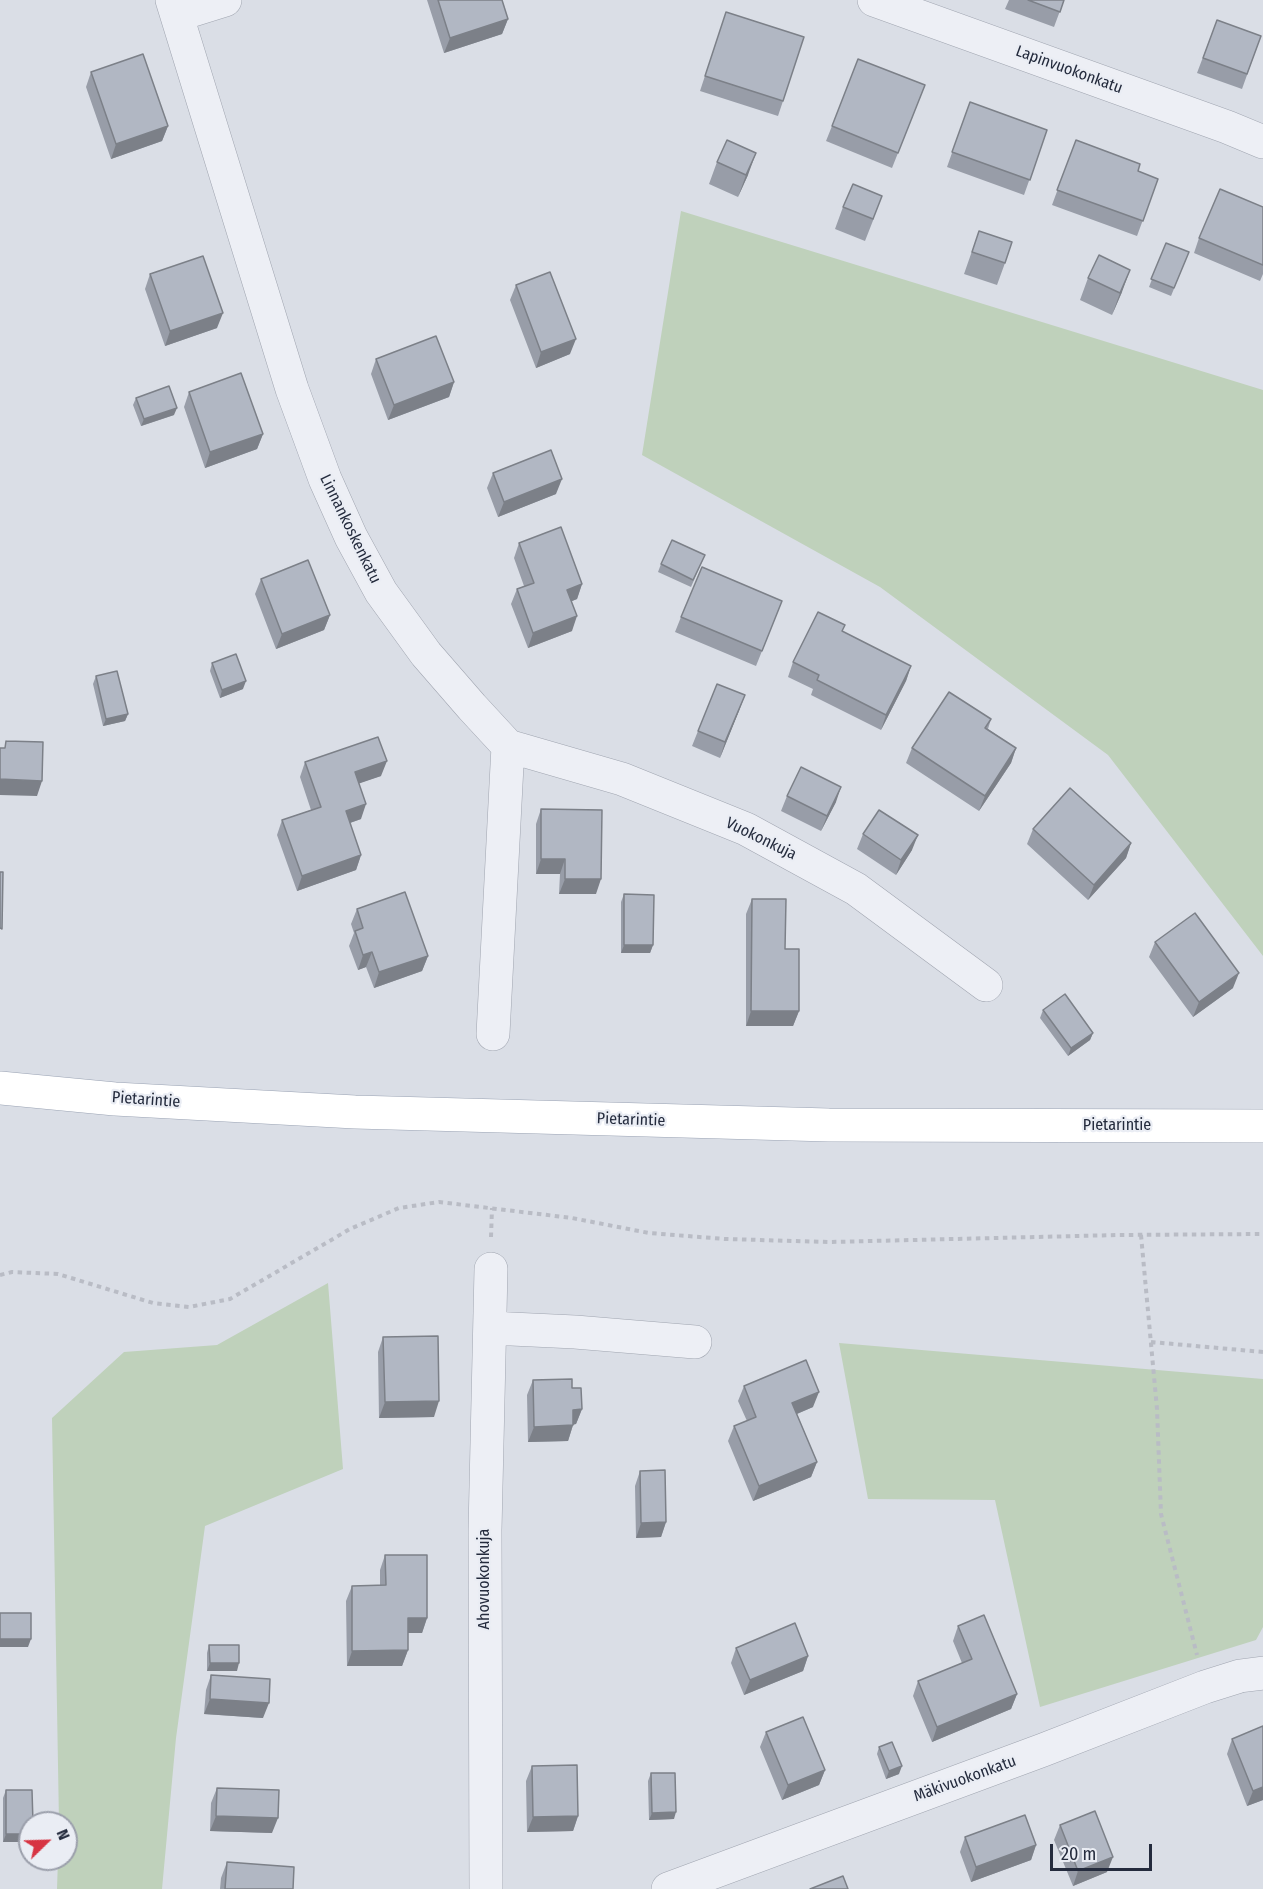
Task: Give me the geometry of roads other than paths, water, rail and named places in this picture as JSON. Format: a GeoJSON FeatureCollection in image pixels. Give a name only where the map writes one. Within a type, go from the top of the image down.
{"type":"FeatureCollection","features":[{"type":"Feature","properties":{"kind":"main road","name":"Pietarintie"},"geometry":{"type":"LineString","coordinates":[[0,1088],[115,1099],[355,1112],[829,1125],[1263,1126]]}},
{"type":"Feature","properties":{"kind":"street"},"geometry":{"type":"LineString","coordinates":[[175,7],[225,0]]}},
{"type":"Feature","properties":{"kind":"street","name":"Lapinvuokonkatu"},"geometry":{"type":"LineString","coordinates":[[874,0],[1206,119],[1263,142]]}},
{"type":"Feature","properties":{"kind":"street","name":"Linnankoskenkatu"},"geometry":{"type":"LineString","coordinates":[[175,7],[292,389],[351,537],[381,592],[426,654],[508,746]]}},
{"type":"Feature","properties":{"kind":"street"},"geometry":{"type":"LineString","coordinates":[[492,1034],[508,746]]}},
{"type":"Feature","properties":{"kind":"street","name":"Vuokonkuja"},"geometry":{"type":"LineString","coordinates":[[508,746],[622,779],[746,829],[856,889],[987,985]]}},
{"type":"Feature","properties":{"kind":"street","name":"Ahovuokonkuja"},"geometry":{"type":"LineString","coordinates":[[486,1889],[485,1530],[491,1269]]}},
{"type":"Feature","properties":{"kind":"street"},"geometry":{"type":"LineString","coordinates":[[490,1328],[575,1332],[695,1342]]}},
{"type":"Feature","properties":{"kind":"street","name":"Mäkivuokonkatu"},"geometry":{"type":"LineString","coordinates":[[668,1889],[1043,1750],[1205,1687],[1240,1676],[1263,1673]]}}]}
